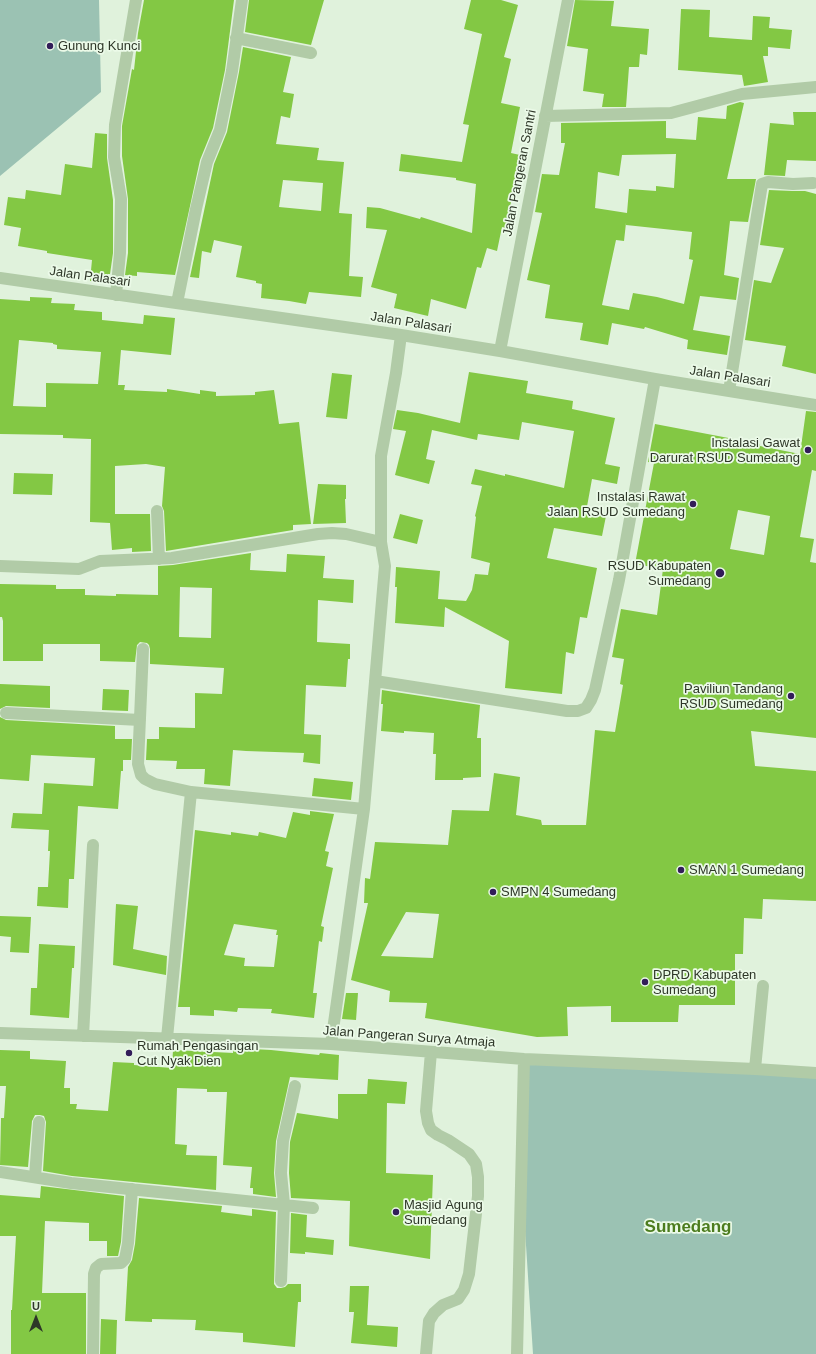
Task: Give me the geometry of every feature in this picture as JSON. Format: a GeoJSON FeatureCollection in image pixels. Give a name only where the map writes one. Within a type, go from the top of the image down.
{"type":"FeatureCollection","features":[{"type":"Feature","properties":{"kind":"street"},"geometry":{"type":"LineString","coordinates":[[116,295],[120,253],[121,199],[114,157],[115,125],[136,0]]}},
{"type":"Feature","properties":{"kind":"street"},"geometry":{"type":"LineString","coordinates":[[177,303],[207,162],[220,130],[232,71],[242,0]]}},
{"type":"Feature","properties":{"kind":"street","name":"Jalan Pangeran Santri"},"geometry":{"type":"LineString","coordinates":[[500,351],[568,0]]}},
{"type":"Feature","properties":{"kind":"street"},"geometry":{"type":"LineString","coordinates":[[236,38],[311,52]]}},
{"type":"Feature","properties":{"kind":"street"},"geometry":{"type":"LineString","coordinates":[[545,116],[671,113],[742,94],[816,87]]}},
{"type":"Feature","properties":{"kind":"street"},"geometry":{"type":"LineString","coordinates":[[728,391],[762,184],[768,182],[793,184],[813,183]]}},
{"type":"Feature","properties":{"kind":"street","name":"Jalan Palasari"},"geometry":{"type":"LineString","coordinates":[[0,278],[401,335],[816,405]]}},
{"type":"Feature","properties":{"kind":"street"},"geometry":{"type":"LineString","coordinates":[[331,1044],[364,809],[385,566],[381,542],[381,456],[396,373],[401,335]]}},
{"type":"Feature","properties":{"kind":"street"},"geometry":{"type":"LineString","coordinates":[[375,681],[566,711],[578,711],[586,708],[595,690],[619,580],[655,379]]}},
{"type":"Feature","properties":{"kind":"street"},"geometry":{"type":"LineString","coordinates":[[157,511],[159,558]]}},
{"type":"Feature","properties":{"kind":"street"},"geometry":{"type":"LineString","coordinates":[[0,566],[74,569],[82,568],[100,561],[186,556],[332,533],[346,534],[381,542]]}},
{"type":"Feature","properties":{"kind":"street"},"geometry":{"type":"LineString","coordinates":[[144,649],[138,764],[141,775],[145,779],[155,784],[191,792],[364,809]]}},
{"type":"Feature","properties":{"kind":"street"},"geometry":{"type":"LineString","coordinates":[[6,713],[140,720]]}},
{"type":"Feature","properties":{"kind":"street"},"geometry":{"type":"LineString","coordinates":[[167,1038],[191,792]]}},
{"type":"Feature","properties":{"kind":"street"},"geometry":{"type":"LineString","coordinates":[[83,1036],[92,845]]}},
{"type":"Feature","properties":{"kind":"street"},"geometry":{"type":"LineString","coordinates":[[755,1069],[763,986]]}},
{"type":"Feature","properties":{"kind":"street","name":"Jalan Pangeran Surya Atmaja"},"geometry":{"type":"LineString","coordinates":[[0,1033],[331,1044],[524,1059],[755,1069],[816,1074]]}},
{"type":"Feature","properties":{"kind":"street"},"geometry":{"type":"LineString","coordinates":[[426,1354],[429,1321],[434,1313],[444,1305],[458,1298],[464,1290],[469,1274],[478,1196],[476,1164],[469,1154],[431,1130],[428,1123],[426,1111],[431,1052]]}},
{"type":"Feature","properties":{"kind":"street"},"geometry":{"type":"LineString","coordinates":[[516,1354],[524,1059]]}},
{"type":"Feature","properties":{"kind":"street"},"geometry":{"type":"LineString","coordinates":[[281,1280],[284,1204],[281,1173],[283,1141],[295,1086]]}},
{"type":"Feature","properties":{"kind":"street"},"geometry":{"type":"LineString","coordinates":[[35,1178],[39,1122]]}},
{"type":"Feature","properties":{"kind":"street"},"geometry":{"type":"LineString","coordinates":[[0,1172],[35,1178],[313,1208]]}},
{"type":"Feature","properties":{"kind":"street"},"geometry":{"type":"LineString","coordinates":[[93,1354],[94,1274],[96,1268],[101,1264],[121,1264],[126,1259],[132,1189]]}},
{"type":"Feature","properties":{"kind":"green space","name":"Gunung Kunci"},"geometry":{"type":"Polygon","coordinates":[[[0,0],[99,0],[101,92],[0,176],[0,0]]]}},
{"type":"Feature","properties":{"kind":"green space"},"geometry":{"type":"Polygon","coordinates":[[[526,1062],[816,1076],[816,1354],[533,1354],[524,1214],[526,1062]]]}},
{"type":"Feature","properties":{"kind":"building"},"geometry":{"type":"Polygon","coordinates":[[[144,0],[234,0],[225,70],[213,128],[200,160],[175,275],[137,272],[137,276],[125,275],[128,253],[128,199],[122,156],[122,126],[132,69],[134,70],[138,33],[144,0]]]}},
{"type":"Feature","properties":{"kind":"building"},"geometry":{"type":"Polygon","coordinates":[[[249,0],[324,0],[311,45],[245,32],[249,0]]]}},
{"type":"Feature","properties":{"kind":"building"},"geometry":{"type":"Polygon","coordinates":[[[471,0],[501,0],[518,5],[504,57],[511,59],[501,103],[520,107],[511,153],[520,155],[506,228],[502,227],[497,251],[487,248],[481,268],[477,267],[466,309],[431,299],[428,316],[394,308],[397,294],[371,287],[387,230],[366,228],[367,207],[380,208],[420,219],[421,217],[472,233],[476,184],[456,180],[456,178],[399,171],[401,154],[462,162],[469,125],[463,124],[482,34],[464,29],[471,0]]]}},
{"type":"Feature","properties":{"kind":"building"},"geometry":{"type":"Polygon","coordinates":[[[575,0],[614,1],[611,26],[649,29],[647,55],[640,54],[639,67],[629,67],[626,107],[602,107],[604,94],[583,91],[588,49],[567,46],[575,0]]]}},
{"type":"Feature","properties":{"kind":"building"},"geometry":{"type":"Polygon","coordinates":[[[681,9],[710,10],[709,37],[752,40],[753,16],[770,17],[769,28],[792,30],[790,49],[768,47],[768,56],[763,56],[768,82],[744,86],[742,75],[678,70],[681,9]]]}},
{"type":"Feature","properties":{"kind":"building"},"geometry":{"type":"Polygon","coordinates":[[[243,47],[291,57],[283,92],[294,94],[290,118],[281,116],[276,144],[319,148],[317,160],[344,162],[339,213],[352,214],[349,276],[363,277],[361,297],[309,292],[306,304],[261,298],[262,284],[256,283],[256,281],[236,277],[242,246],[214,240],[211,253],[202,251],[199,278],[190,277],[214,164],[227,132],[243,47]],[[283,180],[279,207],[321,211],[323,183],[283,180]]]}},
{"type":"Feature","properties":{"kind":"building"},"geometry":{"type":"Polygon","coordinates":[[[740,102],[744,103],[727,179],[756,179],[748,222],[730,221],[724,275],[739,278],[736,300],[700,296],[693,330],[730,336],[727,355],[687,349],[688,340],[645,327],[644,329],[612,323],[608,345],[580,340],[583,323],[545,318],[550,285],[527,280],[542,213],[535,212],[542,174],[559,175],[565,143],[561,143],[561,123],[666,121],[666,138],[696,140],[698,117],[726,119],[727,106],[740,102]],[[676,154],[622,155],[619,176],[598,172],[595,208],[627,213],[629,189],[656,191],[656,186],[674,188],[676,154]],[[626,223],[624,241],[616,240],[602,305],[629,310],[633,293],[684,304],[693,260],[689,259],[692,232],[626,225],[626,223]]]}},
{"type":"Feature","properties":{"kind":"building"},"geometry":{"type":"Polygon","coordinates":[[[793,112],[816,112],[816,161],[787,160],[785,176],[764,175],[770,123],[794,125],[793,112]]]}},
{"type":"Feature","properties":{"kind":"building"},"geometry":{"type":"Polygon","coordinates":[[[95,133],[107,134],[107,158],[113,200],[113,253],[110,274],[108,274],[107,282],[90,281],[92,260],[47,253],[47,251],[18,246],[21,228],[4,225],[8,197],[25,199],[26,190],[61,195],[65,164],[92,168],[95,133]]]}},
{"type":"Feature","properties":{"kind":"building"},"geometry":{"type":"Polygon","coordinates":[[[769,190],[805,191],[816,194],[816,374],[782,366],[786,346],[745,340],[754,280],[771,283],[784,248],[760,245],[769,190]]]}},
{"type":"Feature","properties":{"kind":"building"},"geometry":{"type":"Polygon","coordinates":[[[30,297],[52,298],[51,303],[75,304],[74,310],[102,312],[102,320],[143,324],[144,315],[175,318],[171,355],[121,350],[118,385],[125,385],[124,390],[167,392],[167,389],[200,394],[200,390],[216,392],[216,396],[255,395],[255,392],[274,390],[279,424],[299,422],[311,524],[293,525],[293,530],[166,551],[164,511],[162,506],[165,467],[146,464],[115,466],[115,514],[150,514],[151,551],[132,552],[132,548],[112,550],[110,523],[90,522],[91,439],[63,438],[63,435],[0,434],[0,299],[30,301],[30,297]],[[19,340],[13,406],[46,407],[46,383],[98,384],[101,352],[57,349],[57,345],[53,343],[19,340]]]}},
{"type":"Feature","properties":{"kind":"building"},"geometry":{"type":"Polygon","coordinates":[[[469,372],[528,381],[526,393],[573,401],[572,409],[615,418],[605,464],[620,467],[617,484],[592,479],[586,512],[606,516],[602,536],[554,528],[547,558],[597,568],[587,618],[580,617],[574,654],[566,652],[562,694],[505,688],[509,641],[445,607],[444,627],[395,623],[397,587],[395,587],[396,567],[440,571],[438,599],[466,601],[472,590],[475,574],[488,575],[490,563],[471,558],[475,516],[482,486],[471,484],[475,469],[505,476],[505,474],[564,488],[574,431],[522,422],[519,440],[478,434],[477,440],[432,430],[426,459],[435,461],[429,484],[395,475],[406,431],[393,429],[397,410],[418,413],[460,423],[469,372]]]}},
{"type":"Feature","properties":{"kind":"building"},"geometry":{"type":"Polygon","coordinates":[[[332,373],[352,375],[347,419],[326,417],[332,373]]]}},
{"type":"Feature","properties":{"kind":"building"},"geometry":{"type":"Polygon","coordinates":[[[806,411],[816,412],[816,471],[812,470],[800,537],[814,539],[810,562],[816,563],[816,738],[751,731],[755,766],[816,771],[816,901],[763,899],[762,919],[744,918],[743,954],[735,954],[735,1005],[679,1005],[678,1022],[611,1022],[611,1006],[567,1007],[568,1036],[537,1037],[425,1018],[427,1003],[389,1002],[390,991],[351,980],[368,903],[364,903],[365,878],[370,879],[375,842],[448,845],[452,810],[489,811],[494,773],[520,777],[516,815],[541,820],[542,825],[586,825],[595,730],[615,732],[623,685],[620,684],[624,659],[612,657],[621,609],[657,615],[663,569],[635,564],[654,463],[648,462],[655,424],[760,444],[760,446],[800,454],[806,411]],[[738,510],[730,549],[764,555],[770,516],[738,510]],[[406,912],[381,956],[433,958],[439,914],[406,912]]]}},
{"type":"Feature","properties":{"kind":"building"},"geometry":{"type":"Polygon","coordinates":[[[14,473],[53,474],[52,495],[13,494],[14,473]]]}},
{"type":"Feature","properties":{"kind":"building"},"geometry":{"type":"Polygon","coordinates":[[[318,484],[346,485],[346,523],[313,524],[318,484]]]}},
{"type":"Feature","properties":{"kind":"building"},"geometry":{"type":"Polygon","coordinates":[[[400,514],[423,520],[417,544],[393,538],[400,514]]]}},
{"type":"Feature","properties":{"kind":"building"},"geometry":{"type":"Polygon","coordinates":[[[251,553],[250,570],[286,572],[287,554],[325,556],[323,578],[354,580],[353,603],[318,600],[317,642],[350,644],[350,659],[348,659],[346,687],[306,685],[304,734],[321,735],[320,764],[303,762],[304,753],[233,750],[230,786],[204,784],[205,769],[176,769],[177,761],[146,760],[147,739],[159,739],[159,727],[195,728],[195,693],[222,694],[224,668],[150,664],[149,645],[147,643],[140,642],[137,645],[135,662],[100,661],[100,644],[43,644],[43,661],[3,661],[3,621],[2,617],[0,617],[0,584],[56,585],[56,589],[85,589],[85,595],[158,595],[158,566],[251,553]],[[180,587],[179,637],[211,638],[212,588],[180,587]]]}},
{"type":"Feature","properties":{"kind":"building"},"geometry":{"type":"Polygon","coordinates":[[[0,684],[50,686],[50,708],[6,706],[0,709],[0,684]]]}},
{"type":"Feature","properties":{"kind":"building"},"geometry":{"type":"Polygon","coordinates":[[[103,689],[129,690],[128,711],[102,710],[103,689]]]}},
{"type":"Feature","properties":{"kind":"building"},"geometry":{"type":"Polygon","coordinates":[[[382,690],[480,705],[477,738],[481,738],[481,777],[463,778],[463,780],[435,780],[436,754],[433,754],[434,733],[381,731],[383,704],[381,704],[382,690]]]}},
{"type":"Feature","properties":{"kind":"building"},"geometry":{"type":"Polygon","coordinates":[[[0,717],[6,720],[115,726],[115,739],[132,739],[131,760],[123,760],[118,809],[78,806],[74,879],[69,879],[68,908],[37,906],[38,887],[48,887],[50,851],[48,851],[49,830],[11,828],[13,813],[42,814],[44,783],[93,786],[95,758],[31,755],[29,781],[0,779],[0,717]]]}},
{"type":"Feature","properties":{"kind":"building"},"geometry":{"type":"Polygon","coordinates":[[[314,778],[353,782],[351,800],[312,796],[314,778]]]}},
{"type":"Feature","properties":{"kind":"building"},"geometry":{"type":"Polygon","coordinates":[[[310,811],[334,814],[325,851],[329,852],[326,866],[333,868],[321,926],[324,927],[322,942],[319,941],[313,993],[317,993],[314,1018],[271,1013],[272,1009],[238,1008],[237,1012],[214,1010],[214,1016],[190,1015],[190,1007],[178,1007],[195,830],[231,835],[231,832],[258,836],[259,832],[286,838],[293,812],[310,815],[310,811]],[[234,924],[224,955],[245,958],[244,966],[274,967],[278,935],[276,935],[277,930],[234,924]]]}},
{"type":"Feature","properties":{"kind":"building"},"geometry":{"type":"Polygon","coordinates":[[[116,904],[138,906],[133,949],[167,956],[166,975],[113,965],[116,904]]]}},
{"type":"Feature","properties":{"kind":"building"},"geometry":{"type":"Polygon","coordinates":[[[0,916],[31,917],[29,953],[10,952],[11,937],[0,936],[0,916]]]}},
{"type":"Feature","properties":{"kind":"building"},"geometry":{"type":"Polygon","coordinates":[[[39,944],[75,946],[69,1018],[30,1015],[31,988],[37,988],[39,944]]]}},
{"type":"Feature","properties":{"kind":"building"},"geometry":{"type":"Polygon","coordinates":[[[346,993],[358,993],[356,1020],[342,1019],[346,993]]]}},
{"type":"Feature","properties":{"kind":"building"},"geometry":{"type":"Polygon","coordinates":[[[233,1048],[319,1055],[320,1053],[339,1055],[338,1080],[290,1077],[276,1141],[274,1173],[276,1197],[253,1194],[253,1188],[250,1188],[252,1167],[223,1165],[227,1092],[207,1092],[207,1089],[177,1088],[175,1144],[187,1145],[186,1155],[217,1156],[216,1190],[72,1176],[43,1171],[46,1122],[44,1116],[40,1115],[35,1115],[32,1121],[28,1167],[0,1165],[1,1118],[4,1118],[6,1086],[0,1086],[0,1050],[30,1051],[30,1059],[66,1061],[64,1088],[70,1088],[70,1104],[77,1104],[76,1109],[108,1111],[113,1062],[172,1068],[173,1050],[233,1053],[233,1048]]]}},
{"type":"Feature","properties":{"kind":"building"},"geometry":{"type":"Polygon","coordinates":[[[368,1079],[407,1082],[405,1104],[387,1103],[386,1173],[433,1175],[430,1259],[349,1246],[350,1201],[291,1198],[289,1173],[290,1142],[297,1113],[338,1119],[338,1094],[367,1094],[368,1079]]]}},
{"type":"Feature","properties":{"kind":"building"},"geometry":{"type":"Polygon","coordinates":[[[41,1186],[124,1196],[121,1242],[118,1256],[107,1256],[107,1241],[89,1241],[89,1223],[45,1221],[42,1293],[86,1293],[86,1354],[11,1354],[11,1310],[16,1236],[0,1236],[0,1195],[40,1198],[41,1186]]]}},
{"type":"Feature","properties":{"kind":"building"},"geometry":{"type":"Polygon","coordinates":[[[139,1198],[222,1206],[221,1212],[252,1216],[252,1209],[276,1212],[274,1284],[277,1288],[281,1288],[288,1284],[301,1284],[301,1302],[298,1302],[295,1347],[243,1342],[243,1333],[195,1330],[196,1320],[152,1319],[152,1322],[125,1321],[128,1267],[132,1260],[135,1244],[139,1198]]]}},
{"type":"Feature","properties":{"kind":"building"},"geometry":{"type":"Polygon","coordinates":[[[291,1213],[307,1215],[306,1237],[334,1240],[333,1255],[305,1252],[305,1254],[290,1253],[291,1213]]]}},
{"type":"Feature","properties":{"kind":"building"},"geometry":{"type":"Polygon","coordinates":[[[350,1286],[369,1286],[367,1325],[398,1327],[397,1347],[351,1343],[354,1312],[349,1312],[350,1286]]]}},
{"type":"Feature","properties":{"kind":"building"},"geometry":{"type":"Polygon","coordinates":[[[101,1319],[117,1320],[116,1354],[100,1354],[101,1319]]]}},
{"type":"Feature","properties":{"kind":"place","name":"Gunung Kunci"},"geometry":{"type":"Point","coordinates":[50,46]}},
{"type":"Feature","properties":{"kind":"place","name":"Instalasi Gawat Darurat RSUD Sumedang"},"geometry":{"type":"Point","coordinates":[808,450]}},
{"type":"Feature","properties":{"kind":"place","name":"Instalasi Rawat Jalan RSUD Sumedang"},"geometry":{"type":"Point","coordinates":[693,504]}},
{"type":"Feature","properties":{"kind":"place","name":"RSUD Kabupaten Sumedang"},"geometry":{"type":"Point","coordinates":[720,573]}},
{"type":"Feature","properties":{"kind":"place","name":"Paviliun Tandang RSUD Sumedang"},"geometry":{"type":"Point","coordinates":[791,696]}},
{"type":"Feature","properties":{"kind":"place","name":"SMAN 1 Sumedang"},"geometry":{"type":"Point","coordinates":[681,870]}},
{"type":"Feature","properties":{"kind":"place","name":"SMPN 4 Sumedang"},"geometry":{"type":"Point","coordinates":[493,892]}},
{"type":"Feature","properties":{"kind":"place","name":"DPRD Kabupaten Sumedang"},"geometry":{"type":"Point","coordinates":[645,982]}},
{"type":"Feature","properties":{"kind":"place","name":"Rumah Pengasingan Cut Nyak Dien"},"geometry":{"type":"Point","coordinates":[129,1053]}},
{"type":"Feature","properties":{"kind":"place","name":"Masjid Agung Sumedang"},"geometry":{"type":"Point","coordinates":[396,1212]}},
{"type":"Feature","properties":{"kind":"district","name":"Sumedang"},"geometry":{"type":"Point","coordinates":[688,1227]}}]}
